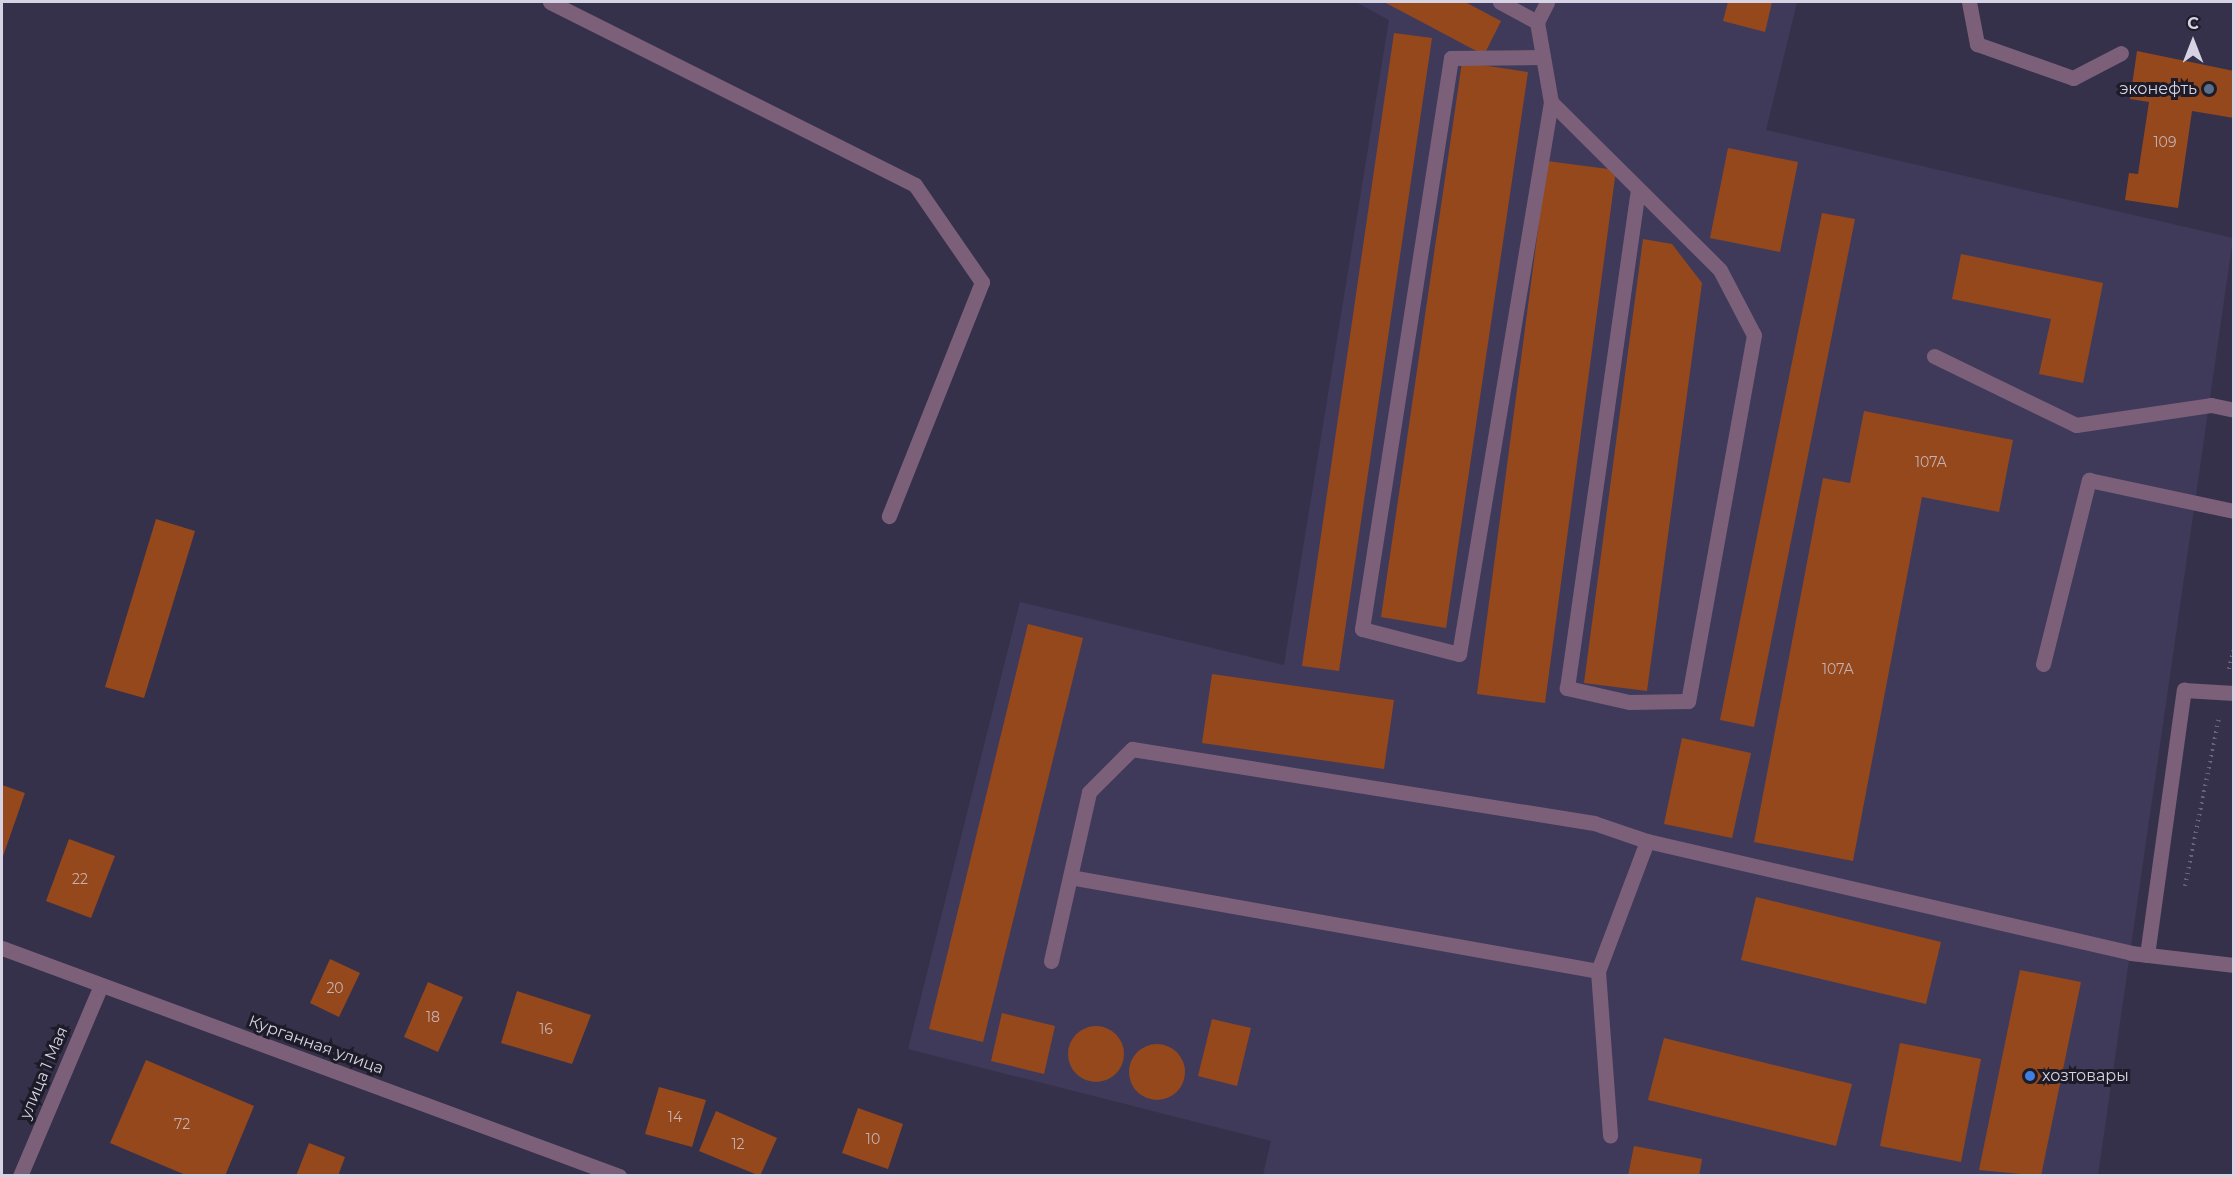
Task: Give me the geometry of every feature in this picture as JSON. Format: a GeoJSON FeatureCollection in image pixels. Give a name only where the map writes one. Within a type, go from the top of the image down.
{"type":"FeatureCollection","features":[{"type":"Feature","properties":{"kind":"street"},"geometry":{"type":"LineString","coordinates":[[550,2],[915,185],[982,282],[889,516]]}},
{"type":"Feature","properties":{"kind":"street"},"geometry":{"type":"LineString","coordinates":[[1500,2],[1537,22]]}},
{"type":"Feature","properties":{"kind":"street"},"geometry":{"type":"LineString","coordinates":[[1543,57],[1451,58],[1362,629],[1459,654],[1551,102],[1537,22],[1546,2]]}},
{"type":"Feature","properties":{"kind":"street"},"geometry":{"type":"LineString","coordinates":[[1969,2],[1977,44],[2073,78],[2121,53]]}},
{"type":"Feature","properties":{"kind":"street"},"geometry":{"type":"LineString","coordinates":[[1551,102],[1720,270],[1754,335],[1688,701],[1629,702],[1567,688],[1638,189]]}},
{"type":"Feature","properties":{"kind":"street"},"geometry":{"type":"LineString","coordinates":[[1934,356],[2076,426],[2211,405],[2234,410]]}},
{"type":"Feature","properties":{"kind":"street"},"geometry":{"type":"LineString","coordinates":[[2043,664],[2089,480],[2234,511]]}},
{"type":"Feature","properties":{"kind":"street"},"geometry":{"type":"LineString","coordinates":[[2147,955],[2184,690],[2229,693]]}},
{"type":"Feature","properties":{"kind":"street"},"geometry":{"type":"LineString","coordinates":[[1051,961],[1089,792],[1132,749],[1594,823],[1647,841],[2147,955],[2234,965]]}},
{"type":"Feature","properties":{"kind":"street"},"geometry":{"type":"LineString","coordinates":[[1610,1136],[1598,971],[1647,841]]}},
{"type":"Feature","properties":{"kind":"street"},"geometry":{"type":"LineString","coordinates":[[1070,877],[1598,971]]}},
{"type":"Feature","properties":{"kind":"street","name":"Курганная улица"},"geometry":{"type":"LineString","coordinates":[[2,948],[619,1176]]}},
{"type":"Feature","properties":{"kind":"street","name":"улица 1 Мая"},"geometry":{"type":"LineString","coordinates":[[20,1176],[101,985]]}},
{"type":"Feature","properties":{"kind":"path"},"geometry":{"type":"LineString","coordinates":[[2185,889],[2229,693],[2234,647]]}},
{"type":"Feature","properties":{"kind":"shaded area"},"geometry":{"type":"Polygon","coordinates":[[[1356,2],[1797,2],[1766,130],[2233,238],[2098,1175],[1263,1175],[1271,1141],[908,1049],[1020,602],[1284,665],[1389,20],[1356,2]]]}},
{"type":"Feature","properties":{"kind":"building"},"geometry":{"type":"Polygon","coordinates":[[[1384,2],[1465,2],[1501,21],[1484,55],[1384,2]]]}},
{"type":"Feature","properties":{"kind":"building"},"geometry":{"type":"Polygon","coordinates":[[[1728,2],[1772,2],[1765,32],[1723,21],[1728,2]]]}},
{"type":"Feature","properties":{"kind":"building"},"geometry":{"type":"Polygon","coordinates":[[[1394,33],[1432,38],[1339,671],[1302,666],[1394,33]]]}},
{"type":"Feature","properties":{"kind":"building"},"geometry":{"type":"Polygon","coordinates":[[[2137,51],[2234,71],[2234,118],[2192,111],[2178,208],[2125,200],[2129,173],[2138,174],[2149,102],[2130,99],[2137,51]]]}},
{"type":"Feature","properties":{"kind":"building"},"geometry":{"type":"Polygon","coordinates":[[[1462,62],[1528,72],[1446,628],[1381,617],[1462,62]]]}},
{"type":"Feature","properties":{"kind":"building"},"geometry":{"type":"Polygon","coordinates":[[[1728,148],[1798,162],[1780,252],[1710,238],[1728,148]]]}},
{"type":"Feature","properties":{"kind":"building"},"geometry":{"type":"Polygon","coordinates":[[[1547,161],[1616,170],[1545,703],[1477,694],[1547,161]]]}},
{"type":"Feature","properties":{"kind":"building"},"geometry":{"type":"Polygon","coordinates":[[[1822,213],[1855,219],[1754,727],[1720,720],[1822,213]]]}},
{"type":"Feature","properties":{"kind":"building"},"geometry":{"type":"Polygon","coordinates":[[[1643,239],[1672,244],[1702,283],[1647,691],[1584,683],[1643,239]]]}},
{"type":"Feature","properties":{"kind":"building"},"geometry":{"type":"Polygon","coordinates":[[[1961,254],[2103,283],[2083,383],[2039,374],[2051,319],[1952,299],[1961,254]]]}},
{"type":"Feature","properties":{"kind":"building"},"geometry":{"type":"Polygon","coordinates":[[[1864,411],[2013,440],[1999,512],[1922,497],[1853,861],[1754,842],[1823,478],[1850,483],[1864,411]]]}},
{"type":"Feature","properties":{"kind":"building"},"geometry":{"type":"Polygon","coordinates":[[[156,519],[195,531],[144,698],[105,687],[156,519]]]}},
{"type":"Feature","properties":{"kind":"building"},"geometry":{"type":"Polygon","coordinates":[[[1028,624],[1083,638],[983,1042],[929,1029],[1028,624]]]}},
{"type":"Feature","properties":{"kind":"building"},"geometry":{"type":"Polygon","coordinates":[[[1212,674],[1394,700],[1384,769],[1202,743],[1212,674]]]}},
{"type":"Feature","properties":{"kind":"building"},"geometry":{"type":"Polygon","coordinates":[[[1682,738],[1751,753],[1732,838],[1664,824],[1682,738]]]}},
{"type":"Feature","properties":{"kind":"building"},"geometry":{"type":"Polygon","coordinates":[[[2,785],[25,793],[2,859],[2,785]]]}},
{"type":"Feature","properties":{"kind":"building"},"geometry":{"type":"Polygon","coordinates":[[[69,839],[115,856],[91,918],[46,901],[69,839]]]}},
{"type":"Feature","properties":{"kind":"building"},"geometry":{"type":"Polygon","coordinates":[[[1756,897],[1941,942],[1926,1004],[1741,960],[1756,897]]]}},
{"type":"Feature","properties":{"kind":"building"},"geometry":{"type":"Polygon","coordinates":[[[330,959],[360,973],[339,1017],[310,1003],[330,959]]]}},
{"type":"Feature","properties":{"kind":"building","name":"хозтовары"},"geometry":{"type":"Polygon","coordinates":[[[2020,970],[2081,982],[2041,1176],[1979,1170],[2020,970]]]}},
{"type":"Feature","properties":{"kind":"building"},"geometry":{"type":"Polygon","coordinates":[[[428,982],[463,997],[438,1052],[404,1037],[428,982]]]}},
{"type":"Feature","properties":{"kind":"building"},"geometry":{"type":"Polygon","coordinates":[[[517,991],[591,1015],[572,1064],[501,1043],[517,991]]]}},
{"type":"Feature","properties":{"kind":"building"},"geometry":{"type":"Polygon","coordinates":[[[1002,1013],[1055,1026],[1044,1074],[991,1061],[1002,1013]]]}},
{"type":"Feature","properties":{"kind":"building"},"geometry":{"type":"Polygon","coordinates":[[[1212,1019],[1251,1028],[1237,1086],[1198,1076],[1212,1019]]]}},
{"type":"Feature","properties":{"kind":"building"},"geometry":{"type":"Polygon","coordinates":[[[1096,1026],[1107,1028],[1116,1034],[1122,1043],[1124,1054],[1122,1065],[1116,1074],[1107,1080],[1096,1082],[1085,1080],[1076,1074],[1070,1065],[1068,1054],[1070,1043],[1076,1034],[1085,1028],[1096,1026]]]}},
{"type":"Feature","properties":{"kind":"building"},"geometry":{"type":"Polygon","coordinates":[[[1664,1038],[1852,1084],[1836,1146],[1648,1100],[1664,1038]]]}},
{"type":"Feature","properties":{"kind":"building"},"geometry":{"type":"Polygon","coordinates":[[[1900,1043],[1981,1059],[1961,1162],[1880,1146],[1900,1043]]]}},
{"type":"Feature","properties":{"kind":"building"},"geometry":{"type":"Polygon","coordinates":[[[1157,1044],[1168,1046],[1177,1052],[1183,1061],[1185,1072],[1183,1083],[1177,1092],[1168,1098],[1157,1100],[1146,1098],[1137,1092],[1131,1083],[1129,1072],[1131,1061],[1137,1052],[1146,1046],[1157,1044]]]}},
{"type":"Feature","properties":{"kind":"building"},"geometry":{"type":"Polygon","coordinates":[[[146,1060],[254,1106],[225,1176],[188,1176],[110,1143],[146,1060]]]}},
{"type":"Feature","properties":{"kind":"building"},"geometry":{"type":"Polygon","coordinates":[[[659,1087],[706,1100],[692,1147],[645,1134],[659,1087]]]}},
{"type":"Feature","properties":{"kind":"building"},"geometry":{"type":"Polygon","coordinates":[[[858,1108],[903,1124],[888,1169],[842,1153],[858,1108]]]}},
{"type":"Feature","properties":{"kind":"building"},"geometry":{"type":"Polygon","coordinates":[[[716,1111],[777,1138],[760,1176],[699,1151],[716,1111]]]}},
{"type":"Feature","properties":{"kind":"building"},"geometry":{"type":"Polygon","coordinates":[[[309,1143],[345,1157],[338,1176],[296,1176],[309,1143]]]}},
{"type":"Feature","properties":{"kind":"building"},"geometry":{"type":"Polygon","coordinates":[[[1634,1146],[1702,1159],[1699,1176],[1628,1176],[1634,1146]]]}},
{"type":"Feature","properties":{"kind":"place","name":"эконефть"},"geometry":{"type":"Point","coordinates":[2209,89]}},
{"type":"Feature","properties":{"kind":"place","name":"хозтовары"},"geometry":{"type":"Point","coordinates":[2030,1076]}}]}
